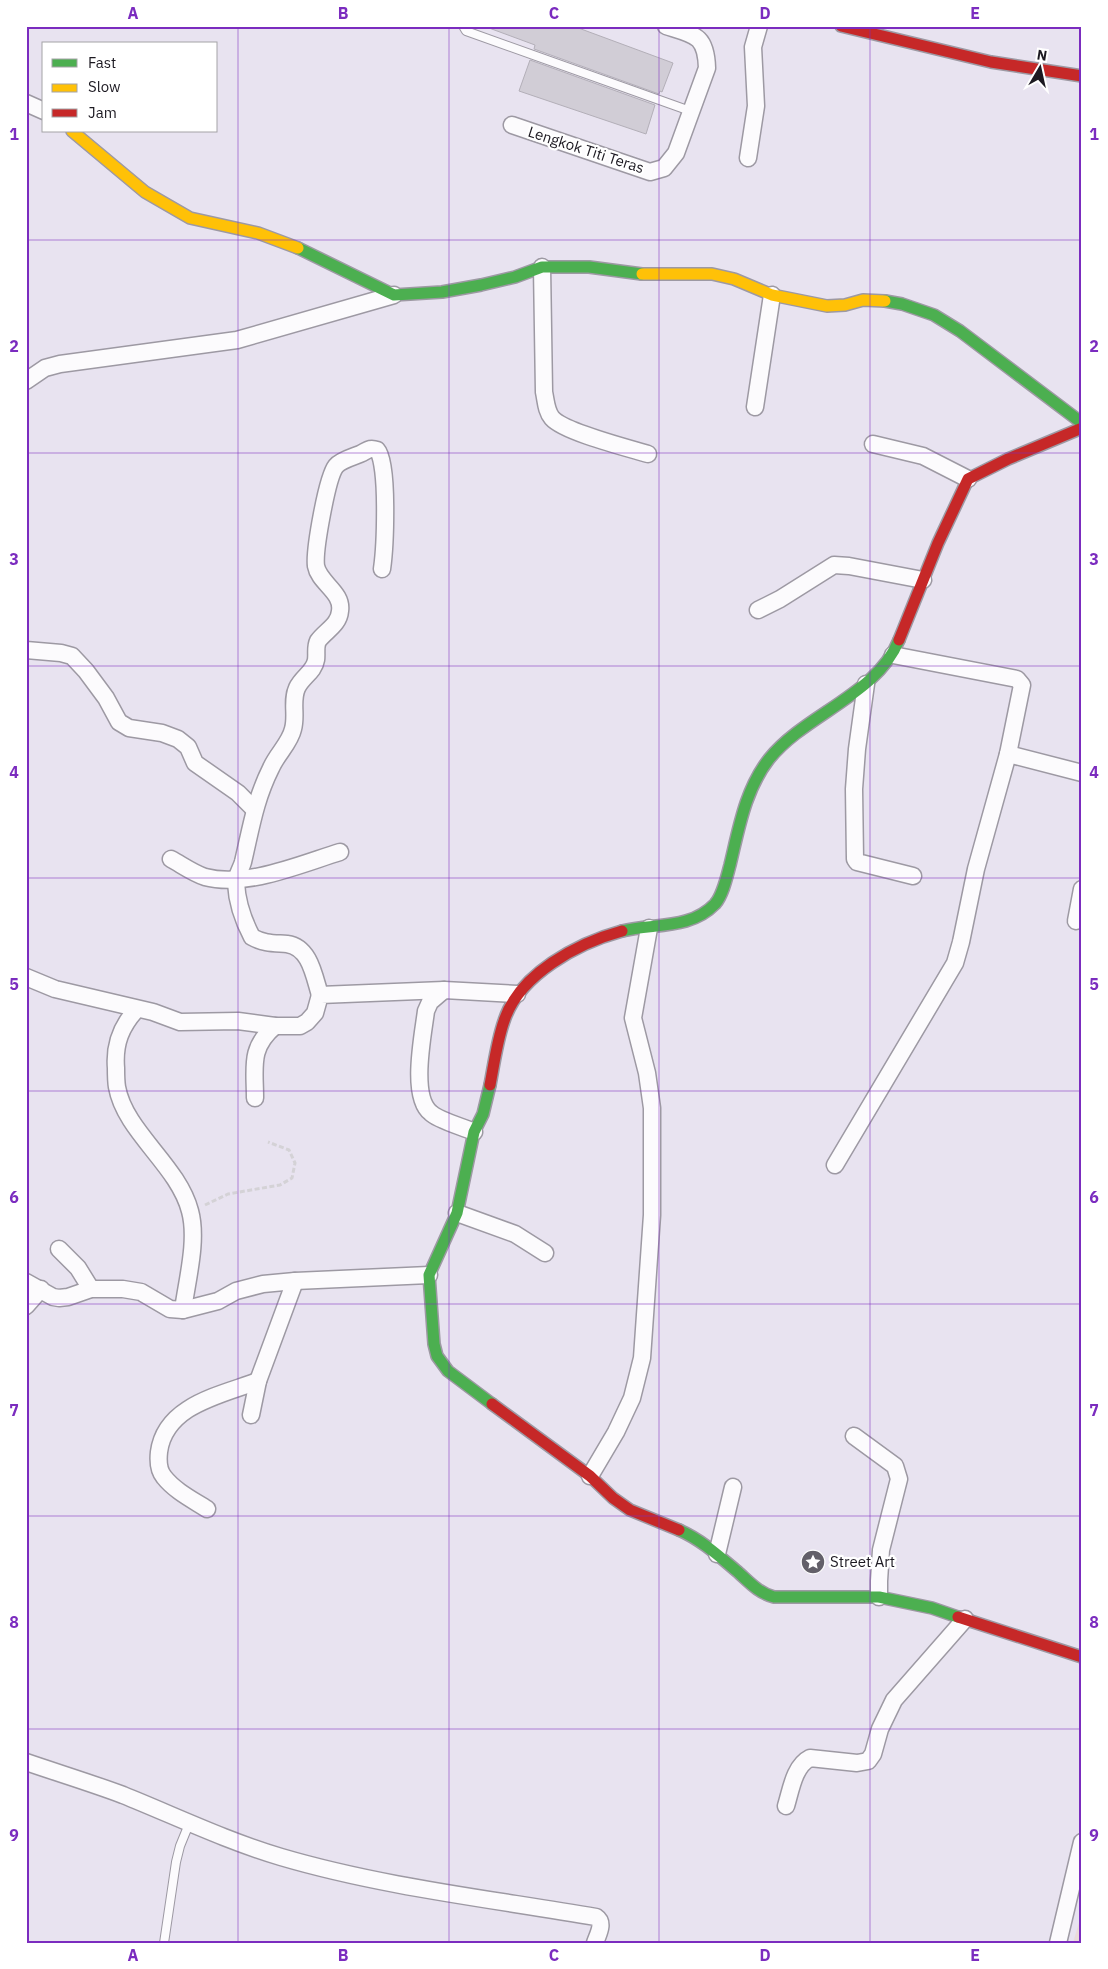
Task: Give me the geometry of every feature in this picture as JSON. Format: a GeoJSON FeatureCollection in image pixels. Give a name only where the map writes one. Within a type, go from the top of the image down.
{"type":"FeatureCollection","features":[{"type":"Feature","properties":{"kind":"street","name":"Lengkok Titi Teras"},"geometry":{"type":"LineString","coordinates":[[512,126],[650,172],[664,168],[676,154],[693,112],[707,68],[707,54],[702,41],[666,26]]}},
{"type":"Feature","properties":{"kind":"street"},"geometry":{"type":"LineString","coordinates":[[748,158],[756,106],[753,47],[759,26]]}},
{"type":"Feature","properties":{"kind":"street"},"geometry":{"type":"LineString","coordinates":[[841,26],[973,59],[1050,73],[1082,76]]}},
{"type":"Feature","properties":{"kind":"street"},"geometry":{"type":"LineString","coordinates":[[26,103],[42,110]]}},
{"type":"Feature","properties":{"kind":"street"},"geometry":{"type":"LineString","coordinates":[[73,132],[145,192],[190,218],[258,233],[298,247],[394,295]]}},
{"type":"Feature","properties":{"kind":"street"},"geometry":{"type":"LineString","coordinates":[[542,267],[544,392],[550,416],[556,422],[587,435],[648,454]]}},
{"type":"Feature","properties":{"kind":"street"},"geometry":{"type":"LineString","coordinates":[[26,381],[45,368],[60,364],[237,340],[394,295],[442,292],[481,285],[515,277],[542,267],[589,267],[649,275],[712,274],[734,279],[772,295],[827,306],[844,305],[863,300],[878,300],[902,304],[934,315],[1028,381],[1082,423]]}},
{"type":"Feature","properties":{"kind":"street"},"geometry":{"type":"LineString","coordinates":[[755,407],[772,295]]}},
{"type":"Feature","properties":{"kind":"street"},"geometry":{"type":"LineString","coordinates":[[1082,428],[1008,458],[968,479],[923,580],[893,655],[866,684],[823,713],[794,736],[770,758],[755,779],[747,797],[727,875],[717,902],[706,912],[688,920],[668,926],[625,930],[597,938],[564,956],[539,973],[517,994],[504,1020],[483,1114],[474,1132],[457,1213],[429,1275],[434,1344],[437,1356],[448,1371],[590,1476],[613,1498],[630,1510],[693,1536],[763,1594],[774,1597],[880,1597],[932,1608],[1082,1657]]}},
{"type":"Feature","properties":{"kind":"street"},"geometry":{"type":"LineString","coordinates":[[873,444],[922,456],[968,479]]}},
{"type":"Feature","properties":{"kind":"street"},"geometry":{"type":"LineString","coordinates":[[26,977],[54,989],[153,1012],[180,1022],[238,1021],[275,1026],[300,1026],[307,1022],[315,1013],[320,995],[308,959],[300,948],[288,944],[269,944],[252,937],[239,906],[236,881],[242,865],[254,809],[272,766],[281,749],[288,743],[294,727],[294,703],[298,686],[311,672],[316,660],[318,642],[337,621],[341,610],[334,591],[319,574],[316,567],[316,554],[323,513],[333,473],[337,464],[369,449],[377,450],[382,460],[385,517],[382,569]]}},
{"type":"Feature","properties":{"kind":"street"},"geometry":{"type":"LineString","coordinates":[[758,610],[780,599],[834,565],[849,566],[923,580]]}},
{"type":"Feature","properties":{"kind":"street"},"geometry":{"type":"LineString","coordinates":[[26,650],[61,653],[72,656],[106,698],[118,722],[129,728],[178,739],[188,747],[195,763],[238,793],[254,809]]}},
{"type":"Feature","properties":{"kind":"street"},"geometry":{"type":"LineString","coordinates":[[835,1165],[955,963],[976,869],[1008,754],[1022,685],[1017,679],[893,655]]}},
{"type":"Feature","properties":{"kind":"street"},"geometry":{"type":"LineString","coordinates":[[866,684],[854,788],[855,859],[857,862],[913,876]]}},
{"type":"Feature","properties":{"kind":"street"},"geometry":{"type":"LineString","coordinates":[[1008,754],[1082,773]]}},
{"type":"Feature","properties":{"kind":"street"},"geometry":{"type":"LineString","coordinates":[[171,859],[203,876],[236,881],[278,871],[340,852]]}},
{"type":"Feature","properties":{"kind":"street"},"geometry":{"type":"LineString","coordinates":[[1076,921],[1082,889]]}},
{"type":"Feature","properties":{"kind":"street"},"geometry":{"type":"LineString","coordinates":[[590,1476],[616,1432],[632,1398],[642,1358],[652,1215],[652,1108],[647,1073],[633,1018],[649,928]]}},
{"type":"Feature","properties":{"kind":"street"},"geometry":{"type":"LineString","coordinates":[[320,995],[444,990],[517,994]]}},
{"type":"Feature","properties":{"kind":"street"},"geometry":{"type":"LineString","coordinates":[[444,990],[430,1002],[426,1011],[419,1086],[421,1098],[431,1114],[474,1132]]}},
{"type":"Feature","properties":{"kind":"street"},"geometry":{"type":"LineString","coordinates":[[137,1009],[127,1019],[118,1038],[115,1056],[117,1088],[129,1115],[179,1185],[190,1211],[193,1236],[183,1310]]}},
{"type":"Feature","properties":{"kind":"street"},"geometry":{"type":"LineString","coordinates":[[255,1098],[255,1052],[264,1035],[275,1026]]}},
{"type":"Feature","properties":{"kind":"street"},"geometry":{"type":"LineString","coordinates":[[457,1213],[515,1234],[546,1253]]}},
{"type":"Feature","properties":{"kind":"street"},"geometry":{"type":"LineString","coordinates":[[59,1249],[78,1268],[91,1289]]}},
{"type":"Feature","properties":{"kind":"street"},"geometry":{"type":"LineString","coordinates":[[26,1306],[33,1286],[53,1297],[59,1298],[91,1289],[123,1289],[141,1292],[170,1309],[183,1310],[218,1301],[247,1287],[295,1280],[429,1275]]}},
{"type":"Feature","properties":{"kind":"street"},"geometry":{"type":"LineString","coordinates":[[251,1415],[258,1381],[295,1280]]}},
{"type":"Feature","properties":{"kind":"street"},"geometry":{"type":"LineString","coordinates":[[207,1509],[175,1488],[163,1476],[158,1463],[160,1442],[172,1420],[191,1406],[258,1381]]}},
{"type":"Feature","properties":{"kind":"street"},"geometry":{"type":"LineString","coordinates":[[854,1436],[895,1466],[900,1479],[881,1550],[880,1597]]}},
{"type":"Feature","properties":{"kind":"street"},"geometry":{"type":"LineString","coordinates":[[717,1554],[733,1487]]}},
{"type":"Feature","properties":{"kind":"street"},"geometry":{"type":"LineString","coordinates":[[786,1806],[797,1771],[804,1761],[810,1758],[862,1763],[868,1761],[873,1754],[880,1729],[894,1700],[965,1619]]}},
{"type":"Feature","properties":{"kind":"street"},"geometry":{"type":"LineString","coordinates":[[26,1762],[123,1795],[189,1824],[280,1856],[340,1872],[596,1917],[600,1919],[601,1923],[595,1943]]}},
{"type":"Feature","properties":{"kind":"street"},"geometry":{"type":"LineString","coordinates":[[1058,1943],[1082,1842]]}},
{"type":"Feature","properties":{"kind":"lane"},"geometry":{"type":"LineString","coordinates":[[463,26],[466,31],[693,112]]}},
{"type":"Feature","properties":{"kind":"lane"},"geometry":{"type":"LineString","coordinates":[[164,1943],[176,1862],[189,1824]]}},
{"type":"Feature","properties":{"kind":"path"},"geometry":{"type":"LineString","coordinates":[[190,1211],[228,1194],[280,1185],[292,1178],[295,1163],[289,1150],[268,1142]]}},
{"type":"Feature","properties":{"kind":"shaded area"},"geometry":{"type":"Polygon","coordinates":[[[1082,1912],[1082,1943],[1073,1943],[1082,1912]]]}},
{"type":"Feature","properties":{"kind":"building"},"geometry":{"type":"Polygon","coordinates":[[[489,26],[573,26],[673,63],[662,92],[660,91],[659,94],[534,49],[535,45],[489,28],[489,26]]]}},
{"type":"Feature","properties":{"kind":"building"},"geometry":{"type":"Polygon","coordinates":[[[530,60],[655,105],[646,134],[519,91],[530,60]]]}},
{"type":"Feature","properties":{"kind":"traffic: fast"},"geometry":{"type":"LineString","coordinates":[[298,248],[394,295],[442,292],[481,285],[515,277],[542,267],[589,267],[642,274]]}},
{"type":"Feature","properties":{"kind":"traffic: fast"},"geometry":{"type":"LineString","coordinates":[[885,301],[902,304],[934,315],[960,331],[1082,423]]}},
{"type":"Feature","properties":{"kind":"traffic: fast"},"geometry":{"type":"LineString","coordinates":[[622,931],[683,922],[705,912],[715,904],[724,885],[748,796],[769,759],[801,729],[858,690],[889,659],[899,640]]}},
{"type":"Feature","properties":{"kind":"traffic: fast"},"geometry":{"type":"LineString","coordinates":[[490,1085],[483,1114],[474,1132],[457,1213],[429,1275],[434,1344],[437,1356],[448,1371],[492,1404]]}},
{"type":"Feature","properties":{"kind":"traffic: fast"},"geometry":{"type":"LineString","coordinates":[[679,1530],[710,1549],[759,1590],[774,1597],[879,1597],[932,1608],[958,1617]]}},
{"type":"Feature","properties":{"kind":"traffic: slow"},"geometry":{"type":"LineString","coordinates":[[73,132],[145,192],[190,218],[258,233],[298,248]]}},
{"type":"Feature","properties":{"kind":"traffic: slow"},"geometry":{"type":"LineString","coordinates":[[642,274],[712,274],[734,279],[772,295],[827,306],[845,305],[863,300],[885,301]]}},
{"type":"Feature","properties":{"kind":"traffic: jam"},"geometry":{"type":"LineString","coordinates":[[841,26],[991,62],[1082,76]]}},
{"type":"Feature","properties":{"kind":"traffic: jam"},"geometry":{"type":"LineString","coordinates":[[899,640],[938,543],[968,479],[1008,459],[1082,428]]}},
{"type":"Feature","properties":{"kind":"traffic: jam"},"geometry":{"type":"LineString","coordinates":[[490,1085],[504,1021],[512,1004],[523,989],[536,975],[569,952],[605,936],[622,931]]}},
{"type":"Feature","properties":{"kind":"traffic: jam"},"geometry":{"type":"LineString","coordinates":[[492,1404],[590,1476],[613,1498],[630,1510],[679,1530]]}},
{"type":"Feature","properties":{"kind":"traffic: jam"},"geometry":{"type":"LineString","coordinates":[[958,1617],[1082,1657]]}},
{"type":"Feature","properties":{"kind":"place","name":"Street Art"},"geometry":{"type":"Point","coordinates":[813,1562]}}]}
